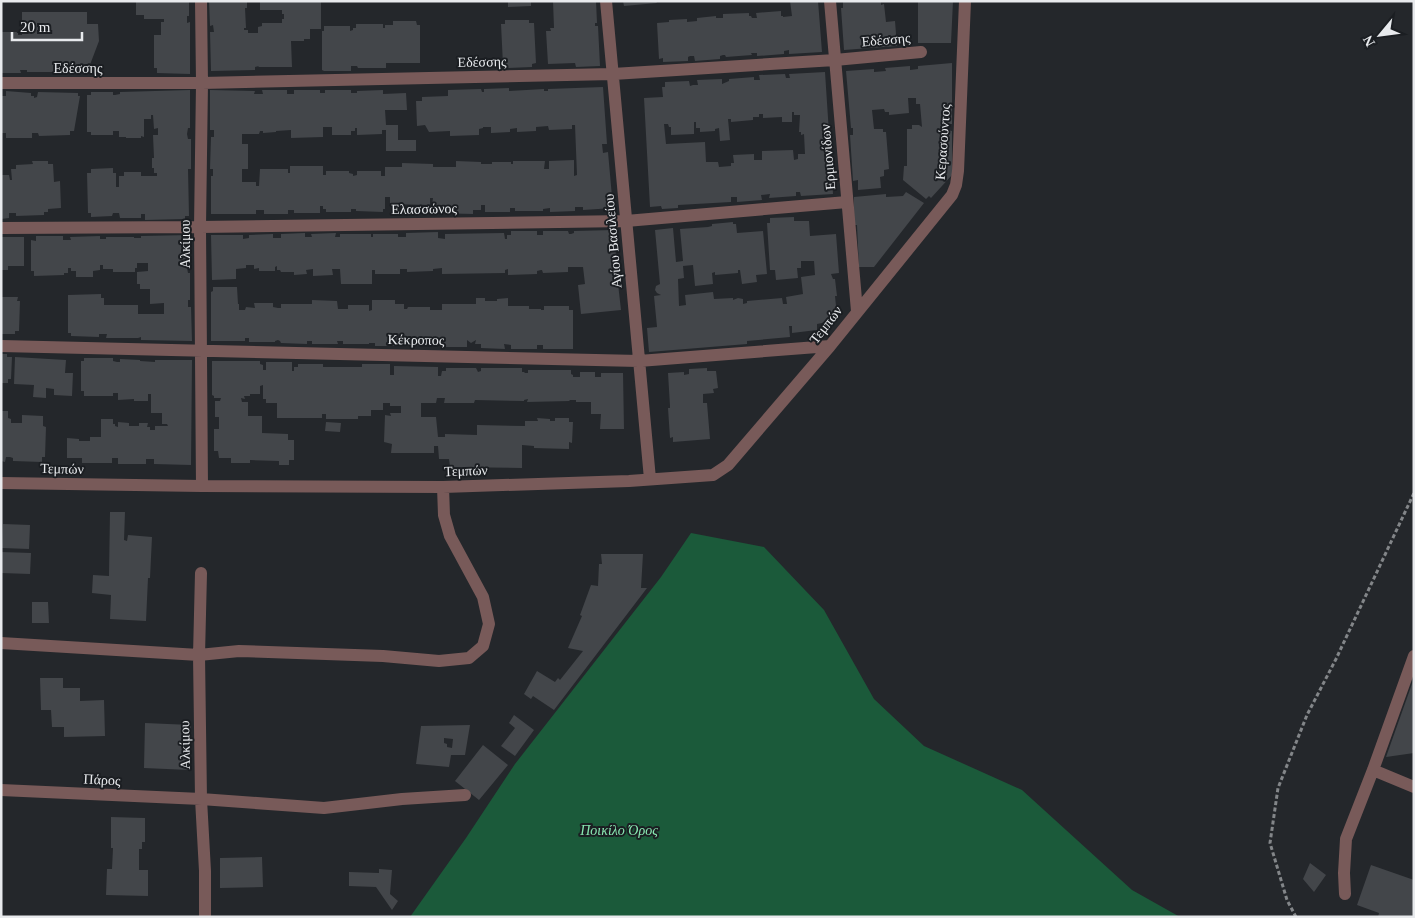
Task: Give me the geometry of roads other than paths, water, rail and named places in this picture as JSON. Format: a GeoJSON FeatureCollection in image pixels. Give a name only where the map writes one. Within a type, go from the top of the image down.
{"type":"FeatureCollection","features":[{"type":"Feature","properties":{"kind":"street","name":"Αλκίμου"},"geometry":{"type":"LineString","coordinates":[[201,1],[202,486]]}},
{"type":"Feature","properties":{"kind":"street","name":"Αγίου Βασιλείου"},"geometry":{"type":"LineString","coordinates":[[606,1],[650,479]]}},
{"type":"Feature","properties":{"kind":"street","name":"Ερμιονίδων"},"geometry":{"type":"LineString","coordinates":[[830,1],[857,311]]}},
{"type":"Feature","properties":{"kind":"street","name":"Κερασούντος"},"geometry":{"type":"LineString","coordinates":[[857,311],[952,195],[956,185],[959,162],[966,1]]}},
{"type":"Feature","properties":{"kind":"street","name":"Εδέσσης"},"geometry":{"type":"LineString","coordinates":[[1,83],[202,83],[613,74],[835,60],[921,52]]}},
{"type":"Feature","properties":{"kind":"street","name":"Ελασσώνος"},"geometry":{"type":"LineString","coordinates":[[1,228],[626,221],[847,202]]}},
{"type":"Feature","properties":{"kind":"street","name":"Τεμπών"},"geometry":{"type":"LineString","coordinates":[[1,483],[443,488],[713,475],[728,465],[830,346],[857,311]]}},
{"type":"Feature","properties":{"kind":"street","name":"Κέκροπος"},"geometry":{"type":"LineString","coordinates":[[1,346],[639,361],[830,346]]}},
{"type":"Feature","properties":{"kind":"street"},"geometry":{"type":"LineString","coordinates":[[1,643],[199,655],[239,651],[383,656],[439,661],[469,658],[483,646],[489,624],[483,597],[450,536],[444,516],[443,488]]}},
{"type":"Feature","properties":{"kind":"street","name":"Αλκίμου"},"geometry":{"type":"LineString","coordinates":[[201,573],[199,655],[205,917]]}},
{"type":"Feature","properties":{"kind":"street"},"geometry":{"type":"LineString","coordinates":[[1345,894],[1346,839],[1414,656]]}},
{"type":"Feature","properties":{"kind":"street"},"geometry":{"type":"LineString","coordinates":[[1373,770],[1414,787]]}},
{"type":"Feature","properties":{"kind":"street","name":"Πάρος"},"geometry":{"type":"LineString","coordinates":[[1,790],[201,799],[324,808],[402,799],[466,795]]}},
{"type":"Feature","properties":{"kind":"park label","name":"Ποικίλο Όρος"},"geometry":{"type":"Point","coordinates":[619,830]}}]}
